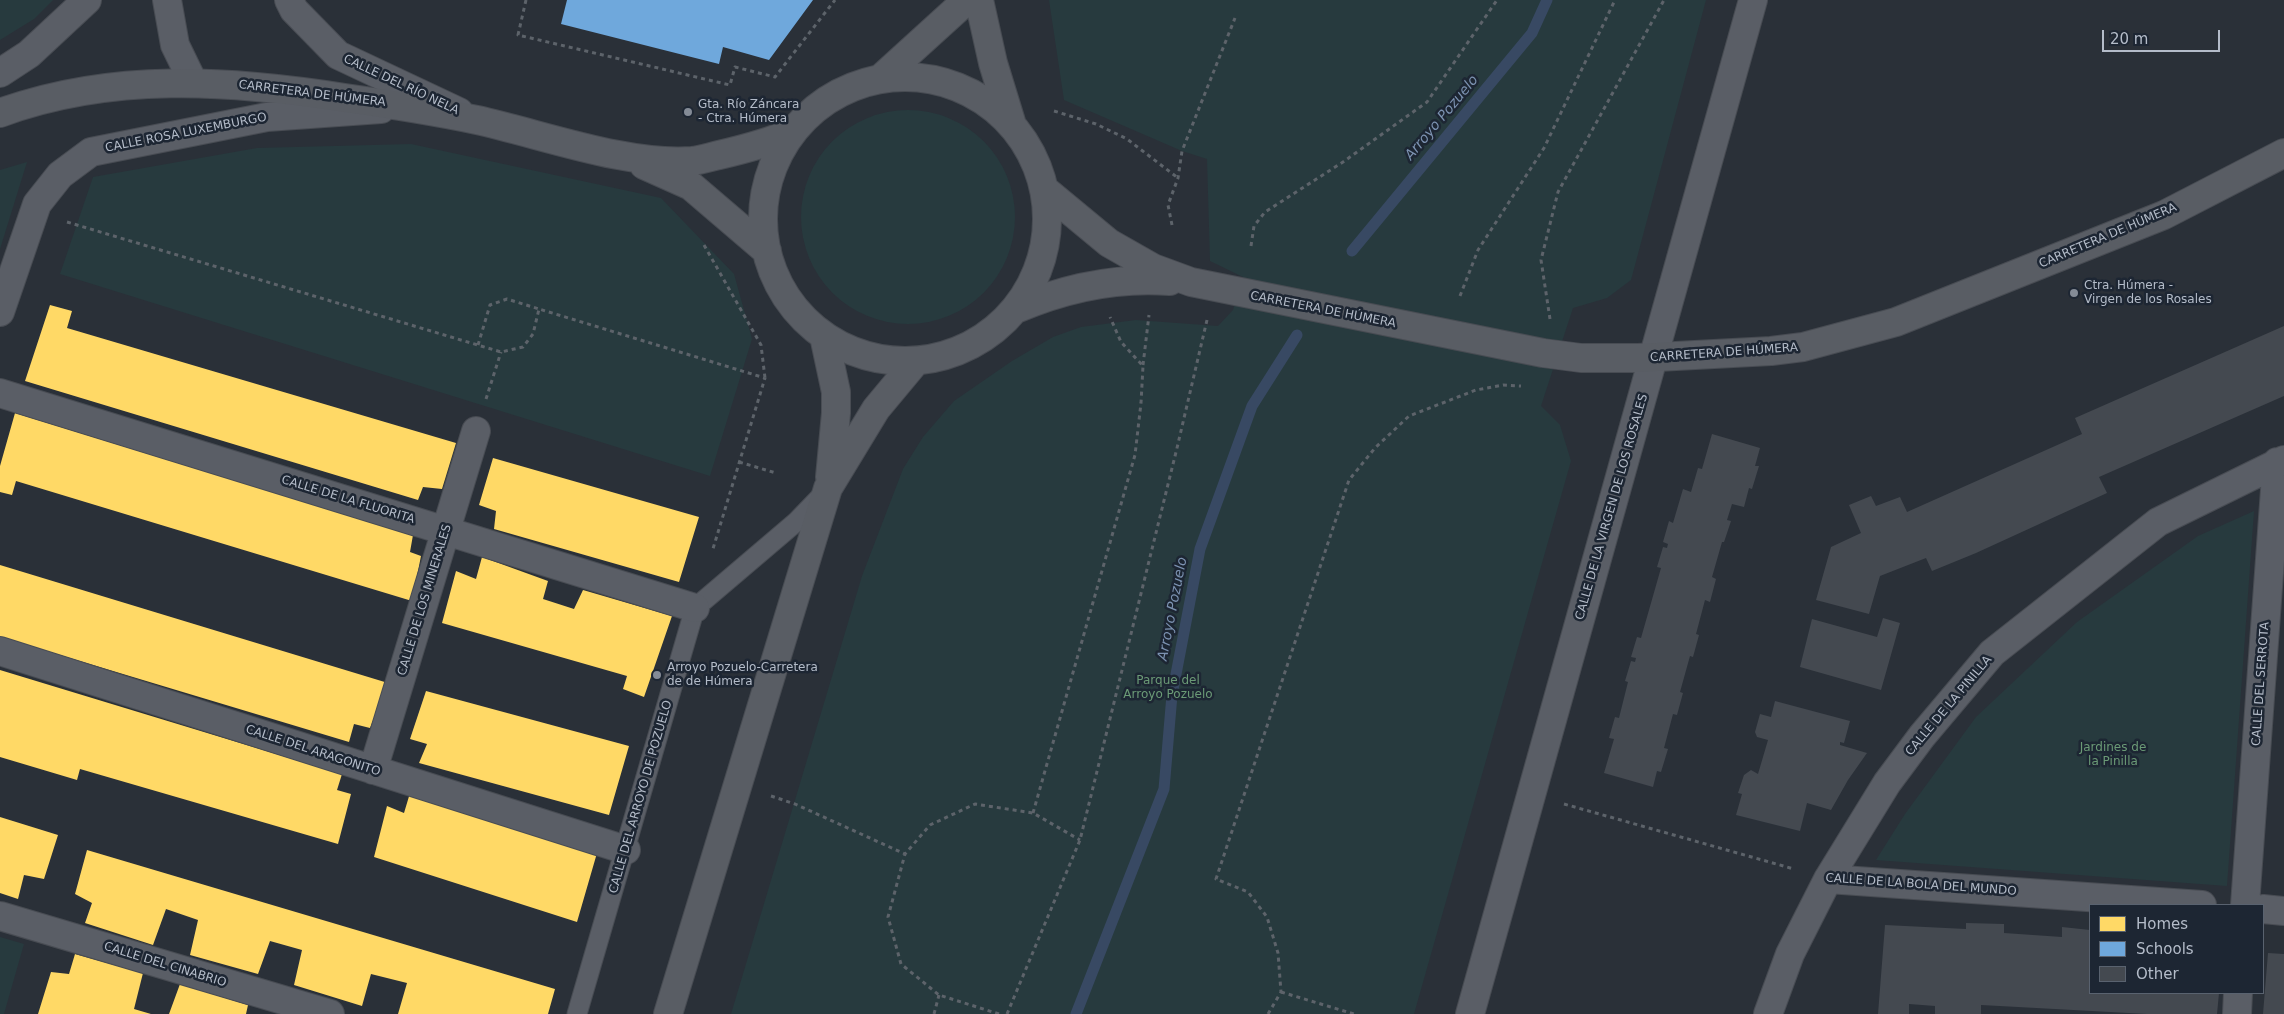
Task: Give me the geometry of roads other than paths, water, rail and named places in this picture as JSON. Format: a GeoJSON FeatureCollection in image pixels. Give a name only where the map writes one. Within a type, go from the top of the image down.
{"type":"FeatureCollection","features":[{"type":"Feature","properties":{"kind":"main road"},"geometry":{"type":"LineString","coordinates":[[880,79],[967,0]]}},
{"type":"Feature","properties":{"kind":"main road"},"geometry":{"type":"LineString","coordinates":[[979,0],[993,63],[1012,125]]}},
{"type":"Feature","properties":{"kind":"main road"},"geometry":{"type":"LineString","coordinates":[[904,77],[928,79],[952,85],[975,95],[994,108],[1012,125],[1033,155],[1045,190],[1047,232],[1043,252],[1031,285],[1016,308],[1000,326],[961,350],[939,358],[916,362],[900,362],[868,357],[852,352],[824,336],[807,323],[782,290],[772,271],[764,226],[764,201],[770,176],[780,153],[793,132],[811,113],[832,98],[855,86],[880,79],[904,77]]}},
{"type":"Feature","properties":{"kind":"main road","name":"CARRETERA DE HÚMERA"},"geometry":{"type":"LineString","coordinates":[[0,114],[101,87],[193,82],[272,87],[411,107],[477,120],[622,155],[658,160],[692,161],[774,141],[793,132]]}},
{"type":"Feature","properties":{"kind":"main road","name":"CARRETERA DE HÚMERA"},"geometry":{"type":"LineString","coordinates":[[1045,190],[1109,243],[1124,253],[1153,268],[1203,285],[1543,353],[1581,358],[1654,358],[1771,351],[1803,347],[1896,322],[2164,215],[2284,153]]}},
{"type":"Feature","properties":{"kind":"main road","name":"CARRETERA DE HÚMERA"},"geometry":{"type":"LineString","coordinates":[[622,155],[691,186],[767,251]]}},
{"type":"Feature","properties":{"kind":"main road","name":"CARRETERA DE HÚMERA"},"geometry":{"type":"LineString","coordinates":[[1016,308],[1073,288],[1127,280],[1203,285]]}},
{"type":"Feature","properties":{"kind":"main road"},"geometry":{"type":"LineString","coordinates":[[668,1014],[828,488],[836,413],[836,392],[824,336]]}},
{"type":"Feature","properties":{"kind":"main road"},"geometry":{"type":"LineString","coordinates":[[828,488],[876,409],[916,362]]}},
{"type":"Feature","properties":{"kind":"street"},"geometry":{"type":"LineString","coordinates":[[0,74],[29,54],[87,0]]}},
{"type":"Feature","properties":{"kind":"street"},"geometry":{"type":"LineString","coordinates":[[167,0],[175,45],[193,82]]}},
{"type":"Feature","properties":{"kind":"street","name":"CALLE DEL RÍO NELA"},"geometry":{"type":"LineString","coordinates":[[290,0],[294,10],[338,55],[477,120]]}},
{"type":"Feature","properties":{"kind":"street","name":"CALLE DE LA VIRGEN DE LOS ROSALES"},"geometry":{"type":"LineString","coordinates":[[1470,1014],[1753,0]]}},
{"type":"Feature","properties":{"kind":"street","name":"CALLE ROSA LUXEMBURGO"},"geometry":{"type":"LineString","coordinates":[[0,312],[37,204],[60,175],[91,152],[267,117],[411,107]]}},
{"type":"Feature","properties":{"kind":"street","name":"CALLE DE LA FLUORITA"},"geometry":{"type":"LineString","coordinates":[[0,393],[696,608]]}},
{"type":"Feature","properties":{"kind":"street","name":"CALLE DE LOS MINERALES"},"geometry":{"type":"LineString","coordinates":[[373,770],[476,431]]}},
{"type":"Feature","properties":{"kind":"street","name":"CALLE DE LA PINILLA"},"geometry":{"type":"LineString","coordinates":[[1768,1014],[1790,954],[1828,879],[1887,783],[1922,736],[1992,654],[2158,522],[2280,461]]}},
{"type":"Feature","properties":{"kind":"street","name":"CALLE DEL SERROTA"},"geometry":{"type":"LineString","coordinates":[[2245,904],[2280,461]]}},
{"type":"Feature","properties":{"kind":"street","name":"CALLE DEL ARAGONITO"},"geometry":{"type":"LineString","coordinates":[[0,651],[626,850]]}},
{"type":"Feature","properties":{"kind":"street","name":"CALLE DE LA BOLA DEL MUNDO"},"geometry":{"type":"LineString","coordinates":[[1828,879],[2188,904]]}},
{"type":"Feature","properties":{"kind":"street"},"geometry":{"type":"LineString","coordinates":[[2264,910],[2284,911]]}},
{"type":"Feature","properties":{"kind":"street","name":"CALLE DEL CINABRIO"},"geometry":{"type":"LineString","coordinates":[[0,916],[330,1014]]}},
{"type":"Feature","properties":{"kind":"street"},"geometry":{"type":"LineString","coordinates":[[2237,1014],[2238,994]]}},
{"type":"Feature","properties":{"kind":"lane"},"geometry":{"type":"LineString","coordinates":[[696,608],[796,522],[828,488]]}},
{"type":"Feature","properties":{"kind":"lane","name":"CALLE DEL ARROYO DE POZUELO"},"geometry":{"type":"LineString","coordinates":[[577,1014],[696,608]]}},
{"type":"Feature","properties":{"kind":"waterway","name":"Arroyo Pozuelo"},"geometry":{"type":"LineString","coordinates":[[1352,251],[1532,33],[1547,0]]}},
{"type":"Feature","properties":{"kind":"waterway","name":"Arroyo Pozuelo"},"geometry":{"type":"LineString","coordinates":[[1076,1014],[1164,789],[1172,695],[1200,549],[1252,406],[1297,335]]}},
{"type":"Feature","properties":{"kind":"place","name":"Gta. Río Záncara - Ctra. Húmera"},"geometry":{"type":"Point","coordinates":[688,112]}},
{"type":"Feature","properties":{"kind":"place","name":"Ctra. Húmera - Virgen de los Rosales"},"geometry":{"type":"Point","coordinates":[2074,293]}},
{"type":"Feature","properties":{"kind":"place","name":"Arroyo Pozuelo-Carretera de de Húmera"},"geometry":{"type":"Point","coordinates":[657,675]}},
{"type":"Feature","properties":{"kind":"park label","name":"Parque del Arroyo Pozuelo"},"geometry":{"type":"Point","coordinates":[1168,688]}},
{"type":"Feature","properties":{"kind":"park label","name":"Jardines de la Pinilla"},"geometry":{"type":"Point","coordinates":[2113,755]}}]}
